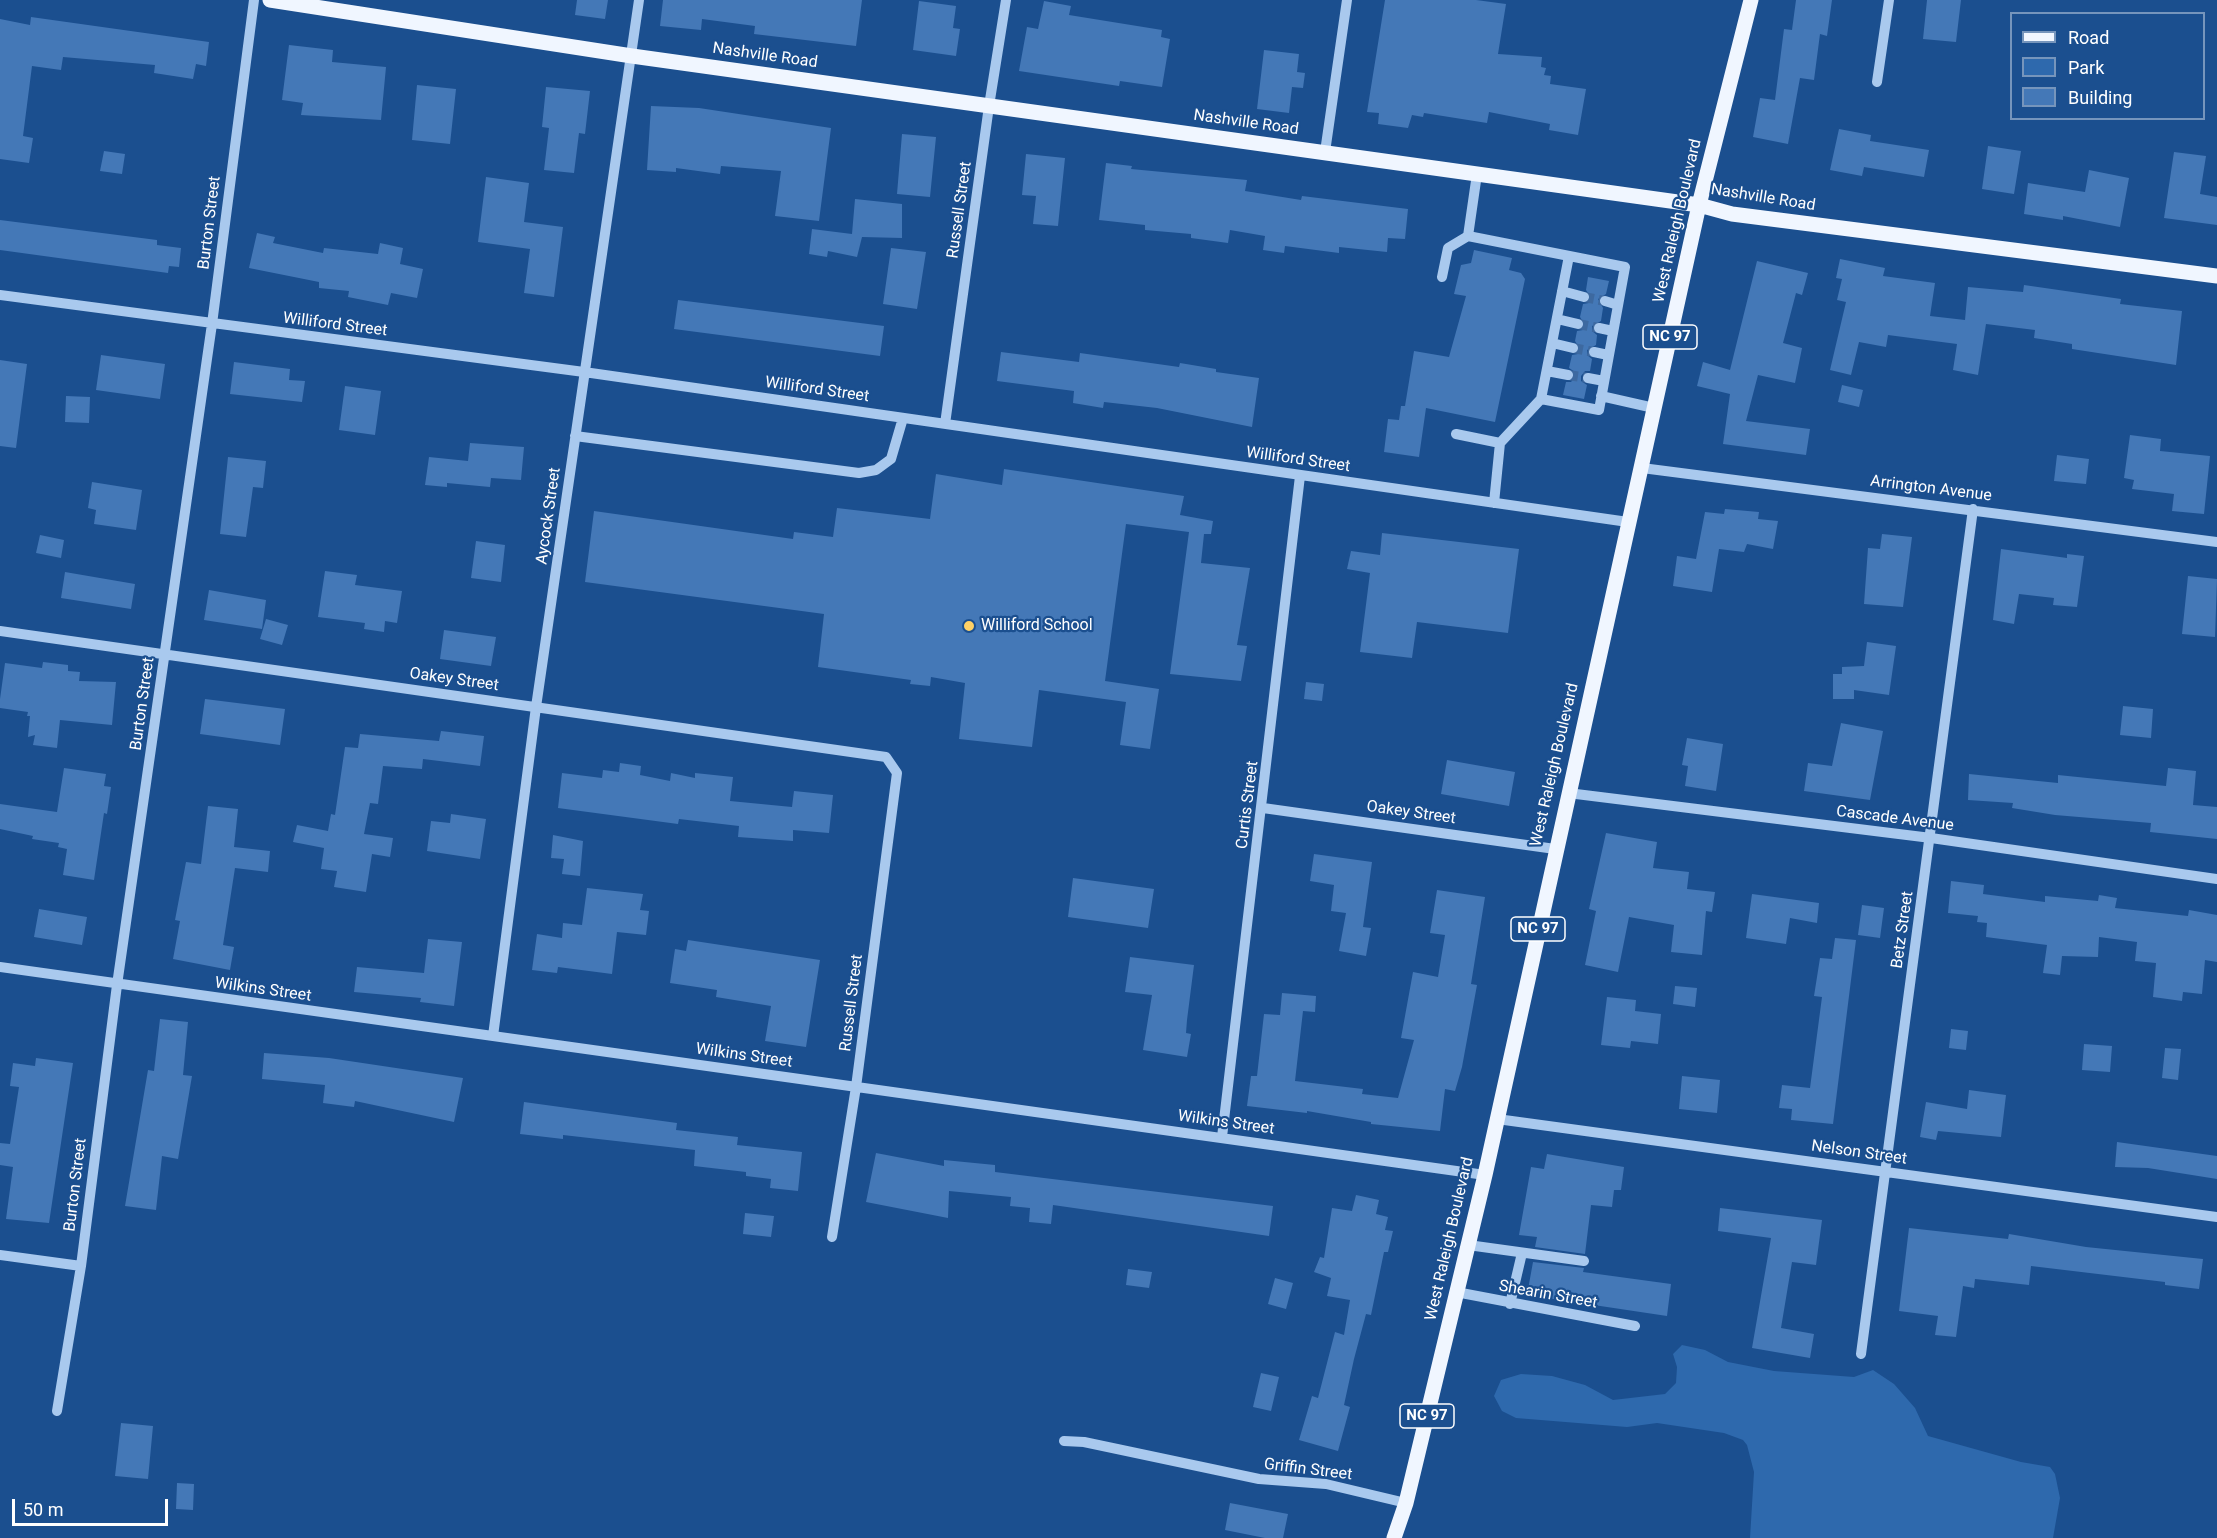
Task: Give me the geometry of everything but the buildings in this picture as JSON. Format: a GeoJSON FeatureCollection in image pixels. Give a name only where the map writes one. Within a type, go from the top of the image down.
{"type":"FeatureCollection","features":[{"type":"Feature","properties":{"kind":"main road","name":"Nashville Road"},"geometry":{"type":"LineString","coordinates":[[270,0],[632,56],[1699,205],[1732,214],[2217,276]]}},
{"type":"Feature","properties":{"kind":"main road","name":"West Raleigh Boulevard"},"geometry":{"type":"LineString","coordinates":[[1394,1538],[1406,1503],[1485,1175],[1555,849],[1699,205],[1751,0]]}},
{"type":"Feature","properties":{"kind":"street","name":"Burton Street"},"geometry":{"type":"LineString","coordinates":[[57,1411],[81,1266],[117,986],[212,324],[254,0]]}},
{"type":"Feature","properties":{"kind":"street","name":"Aycock Street"},"geometry":{"type":"LineString","coordinates":[[493,1036],[536,707],[639,0]]}},
{"type":"Feature","properties":{"kind":"street","name":"Russell Street"},"geometry":{"type":"LineString","coordinates":[[945,424],[1006,0]]}},
{"type":"Feature","properties":{"kind":"street"},"geometry":{"type":"LineString","coordinates":[[1325,152],[1347,0]]}},
{"type":"Feature","properties":{"kind":"street"},"geometry":{"type":"LineString","coordinates":[[1877,82],[1889,0]]}},
{"type":"Feature","properties":{"kind":"street"},"geometry":{"type":"LineString","coordinates":[[1468,236],[1477,174]]}},
{"type":"Feature","properties":{"kind":"street"},"geometry":{"type":"LineString","coordinates":[[1442,276],[1449,248],[1468,236],[1625,267],[1599,410],[1541,399]]}},
{"type":"Feature","properties":{"kind":"street"},"geometry":{"type":"LineString","coordinates":[[1494,503],[1500,442],[1541,399],[1569,256]]}},
{"type":"Feature","properties":{"kind":"street"},"geometry":{"type":"LineString","coordinates":[[1562,291],[1584,297]]}},
{"type":"Feature","properties":{"kind":"street","name":"Williford Street"},"geometry":{"type":"LineString","coordinates":[[0,295],[584,372],[1628,522]]}},
{"type":"Feature","properties":{"kind":"street"},"geometry":{"type":"LineString","coordinates":[[1605,301],[1618,305]]}},
{"type":"Feature","properties":{"kind":"street"},"geometry":{"type":"LineString","coordinates":[[1557,319],[1578,324]]}},
{"type":"Feature","properties":{"kind":"street"},"geometry":{"type":"LineString","coordinates":[[1599,328],[1613,332]]}},
{"type":"Feature","properties":{"kind":"street"},"geometry":{"type":"LineString","coordinates":[[1552,343],[1573,348]]}},
{"type":"Feature","properties":{"kind":"street"},"geometry":{"type":"LineString","coordinates":[[1594,352],[1608,356]]}},
{"type":"Feature","properties":{"kind":"street"},"geometry":{"type":"LineString","coordinates":[[1547,371],[1568,375]]}},
{"type":"Feature","properties":{"kind":"street"},"geometry":{"type":"LineString","coordinates":[[1588,378],[1604,381]]}},
{"type":"Feature","properties":{"kind":"street"},"geometry":{"type":"LineString","coordinates":[[1601,396],[1654,408]]}},
{"type":"Feature","properties":{"kind":"street"},"geometry":{"type":"LineString","coordinates":[[575,436],[859,473],[876,470],[891,459],[903,418]]}},
{"type":"Feature","properties":{"kind":"street"},"geometry":{"type":"LineString","coordinates":[[1456,434],[1500,442]]}},
{"type":"Feature","properties":{"kind":"street","name":"Arrington Avenue"},"geometry":{"type":"LineString","coordinates":[[1642,468],[2217,542]]}},
{"type":"Feature","properties":{"kind":"street","name":"Curtis Street"},"geometry":{"type":"LineString","coordinates":[[1222,1137],[1263,807],[1300,476]]}},
{"type":"Feature","properties":{"kind":"street","name":"Betz Street"},"geometry":{"type":"LineString","coordinates":[[1861,1353],[1973,509]]}},
{"type":"Feature","properties":{"kind":"street","name":"Oakey Street"},"geometry":{"type":"LineString","coordinates":[[0,631],[886,757],[897,773]]}},
{"type":"Feature","properties":{"kind":"street","name":"Russell Street"},"geometry":{"type":"LineString","coordinates":[[832,1237],[856,1087],[897,773]]}},
{"type":"Feature","properties":{"kind":"street","name":"Cascade Avenue"},"geometry":{"type":"LineString","coordinates":[[1568,793],[1931,838],[2217,879]]}},
{"type":"Feature","properties":{"kind":"street","name":"Oakey Street"},"geometry":{"type":"LineString","coordinates":[[1263,807],[1555,849]]}},
{"type":"Feature","properties":{"kind":"street","name":"Wilkins Street"},"geometry":{"type":"LineString","coordinates":[[0,967],[117,986],[493,1036],[1485,1175]]}},
{"type":"Feature","properties":{"kind":"street","name":"Nelson Street"},"geometry":{"type":"LineString","coordinates":[[1497,1119],[2217,1217]]}},
{"type":"Feature","properties":{"kind":"street"},"geometry":{"type":"LineString","coordinates":[[1468,1245],[1584,1261]]}},
{"type":"Feature","properties":{"kind":"street"},"geometry":{"type":"LineString","coordinates":[[1510,1304],[1522,1253]]}},
{"type":"Feature","properties":{"kind":"street"},"geometry":{"type":"LineString","coordinates":[[0,1255],[81,1266]]}},
{"type":"Feature","properties":{"kind":"street","name":"Shearin Street"},"geometry":{"type":"LineString","coordinates":[[1456,1292],[1635,1326]]}},
{"type":"Feature","properties":{"kind":"street","name":"Griffin Street"},"geometry":{"type":"LineString","coordinates":[[1064,1442],[1084,1442],[1259,1479],[1326,1484],[1406,1503]]}},
{"type":"Feature","properties":{"kind":"green space"},"geometry":{"type":"Polygon","coordinates":[[[1682,1345],[1705,1350],[1728,1362],[1774,1371],[1854,1377],[1873,1370],[1894,1384],[1915,1408],[1928,1436],[2021,1462],[2050,1467],[2055,1474],[2060,1498],[2053,1538],[1750,1538],[1754,1472],[1747,1445],[1743,1440],[1724,1433],[1657,1423],[1627,1427],[1516,1418],[1502,1411],[1494,1396],[1501,1380],[1521,1374],[1552,1376],[1585,1385],[1613,1400],[1665,1394],[1676,1383],[1677,1367],[1673,1354],[1682,1345]]]}},
{"type":"Feature","properties":{"kind":"tunnel"},"geometry":{"type":"LineString","coordinates":[[1584,297],[1605,301]]}},
{"type":"Feature","properties":{"kind":"tunnel"},"geometry":{"type":"LineString","coordinates":[[1578,324],[1599,328]]}},
{"type":"Feature","properties":{"kind":"tunnel"},"geometry":{"type":"LineString","coordinates":[[1573,348],[1594,352]]}},
{"type":"Feature","properties":{"kind":"tunnel"},"geometry":{"type":"LineString","coordinates":[[1568,375],[1588,378]]}},
{"type":"Feature","properties":{"kind":"place","name":"Williford School"},"geometry":{"type":"Point","coordinates":[969,626]}}]}
